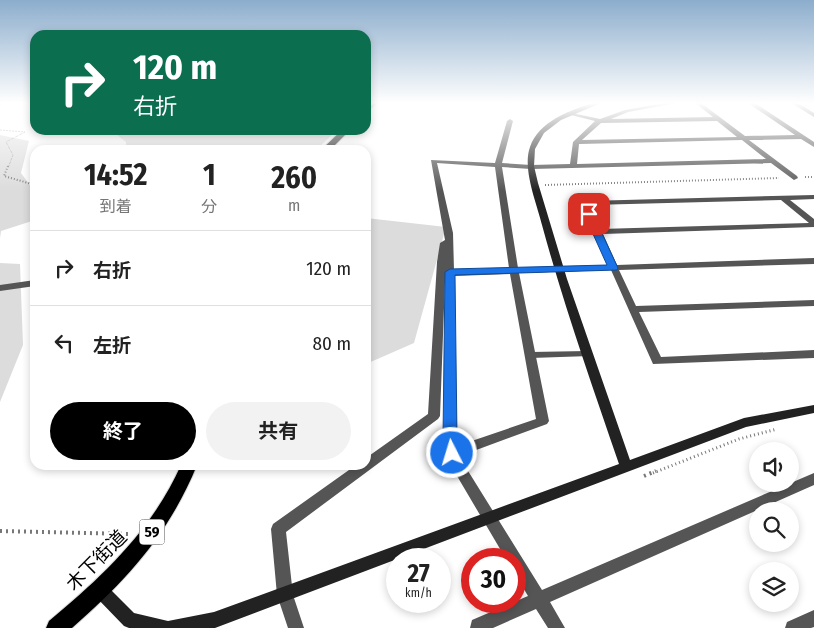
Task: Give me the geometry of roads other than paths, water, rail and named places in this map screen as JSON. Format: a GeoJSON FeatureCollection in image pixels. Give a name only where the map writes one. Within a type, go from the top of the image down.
{"type":"FeatureCollection","features":[{"type":"Feature","properties":{"kind":"main road"},"geometry":{"type":"LineString","coordinates":[[330,145],[340,135]]}},
{"type":"Feature","properties":{"kind":"main road","name":"木下街道"},"geometry":{"type":"LineString","coordinates":[[56,628],[101,591],[143,544],[170,508],[187,470]]}},
{"type":"Feature","properties":{"kind":"street"},"geometry":{"type":"LineString","coordinates":[[452,453],[543,421],[514,271],[498,164],[507,132]]}},
{"type":"Feature","properties":{"kind":"street"},"geometry":{"type":"LineString","coordinates":[[542,132],[533,148],[531,167],[558,270],[626,466]]}},
{"type":"Feature","properties":{"kind":"street"},"geometry":{"type":"LineString","coordinates":[[574,166],[576,142],[588,132]]}},
{"type":"Feature","properties":{"kind":"street"},"geometry":{"type":"LineString","coordinates":[[735,132],[794,178]]}},
{"type":"Feature","properties":{"kind":"street"},"geometry":{"type":"LineString","coordinates":[[795,132],[814,145]]}},
{"type":"Feature","properties":{"kind":"street"},"geometry":{"type":"LineString","coordinates":[[576,142],[802,137]]}},
{"type":"Feature","properties":{"kind":"street"},"geometry":{"type":"LineString","coordinates":[[507,548],[452,453],[450,438],[450,240],[432,161],[531,167],[772,161]]}},
{"type":"Feature","properties":{"kind":"street"},"geometry":{"type":"LineString","coordinates":[[814,196],[587,203],[589,214],[657,361],[814,354]]}},
{"type":"Feature","properties":{"kind":"street"},"geometry":{"type":"LineString","coordinates":[[782,197],[814,224]]}},
{"type":"Feature","properties":{"kind":"street"},"geometry":{"type":"LineString","coordinates":[[597,232],[814,224]]}},
{"type":"Feature","properties":{"kind":"street"},"geometry":{"type":"LineString","coordinates":[[371,462],[434,416],[441,312],[441,262],[444,243],[450,240]]}},
{"type":"Feature","properties":{"kind":"street"},"geometry":{"type":"LineString","coordinates":[[450,272],[558,270],[814,260]]}},
{"type":"Feature","properties":{"kind":"street"},"geometry":{"type":"LineString","coordinates":[[0,288],[30,284]]}},
{"type":"Feature","properties":{"kind":"street"},"geometry":{"type":"LineString","coordinates":[[633,309],[814,302]]}},
{"type":"Feature","properties":{"kind":"street"},"geometry":{"type":"LineString","coordinates":[[171,628],[214,620],[285,595],[744,423],[814,409]]}},
{"type":"Feature","properties":{"kind":"street"},"geometry":{"type":"LineString","coordinates":[[296,628],[285,595],[278,529],[359,470]]}},
{"type":"Feature","properties":{"kind":"street"},"geometry":{"type":"LineString","coordinates":[[476,627],[814,479]]}},
{"type":"Feature","properties":{"kind":"street"},"geometry":{"type":"LineString","coordinates":[[526,579],[557,628]]}},
{"type":"Feature","properties":{"kind":"street"},"geometry":{"type":"LineString","coordinates":[[101,591],[130,620],[165,628]]}},
{"type":"Feature","properties":{"kind":"street"},"geometry":{"type":"LineString","coordinates":[[793,628],[814,618]]}},
{"type":"Feature","properties":{"kind":"lane"},"geometry":{"type":"LineString","coordinates":[[530,355],[586,354]]}}]}
